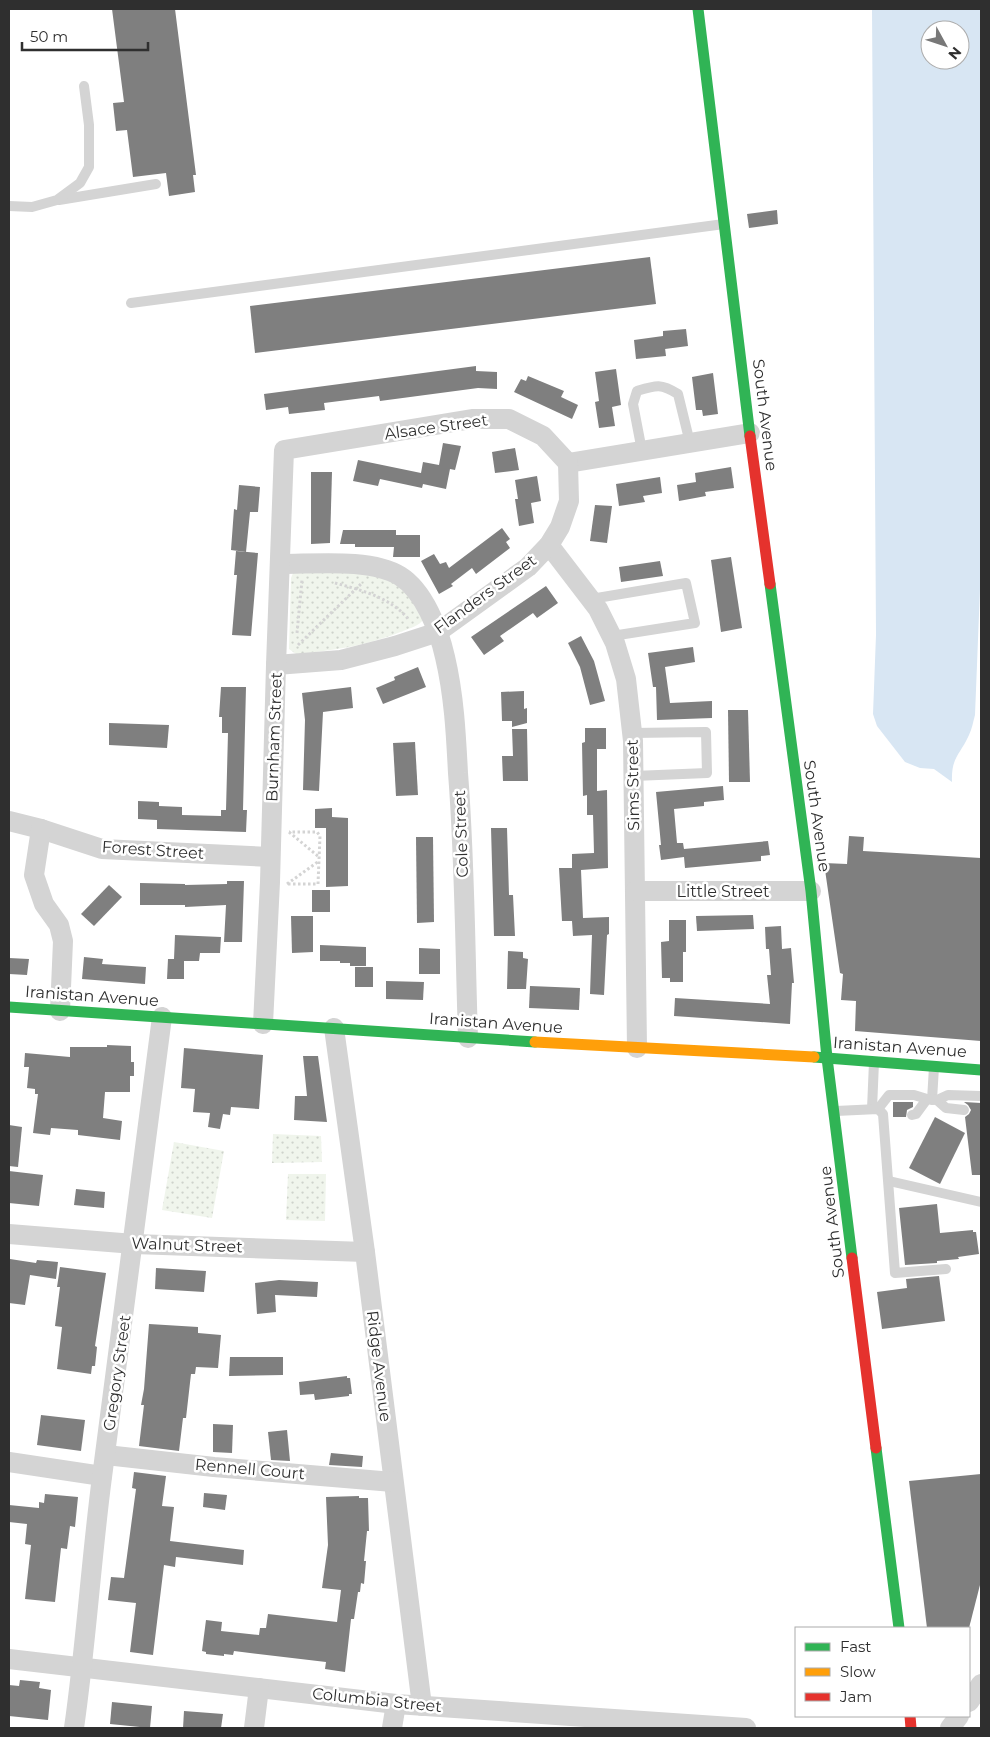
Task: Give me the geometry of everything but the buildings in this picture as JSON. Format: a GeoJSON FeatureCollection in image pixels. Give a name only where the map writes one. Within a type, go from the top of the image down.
{"type":"FeatureCollection","features":[{"type":"Feature","properties":{"kind":"street","name":"South Avenue"},"geometry":{"type":"LineString","coordinates":[[698,9],[750,433],[811,891],[827,1058],[899,1627]]}},
{"type":"Feature","properties":{"kind":"street","name":"Alsace Street"},"geometry":{"type":"LineString","coordinates":[[284,450],[472,419],[509,419],[543,436],[568,463]]}},
{"type":"Feature","properties":{"kind":"street"},"geometry":{"type":"LineString","coordinates":[[568,463],[750,433]]}},
{"type":"Feature","properties":{"kind":"street","name":"Burnham Street"},"geometry":{"type":"LineString","coordinates":[[263,1024],[278,883],[270,857],[280,831],[276,664],[284,450]]}},
{"type":"Feature","properties":{"kind":"street","name":"Flanders Street"},"geometry":{"type":"LineString","coordinates":[[276,664],[341,660],[395,646],[438,632],[528,567],[549,545],[560,527],[569,501],[568,463]]}},
{"type":"Feature","properties":{"kind":"street","name":"Sims Street"},"geometry":{"type":"LineString","coordinates":[[549,545],[598,609],[612,636],[626,679],[632,733],[634,776],[637,1048]]}},
{"type":"Feature","properties":{"kind":"street","name":"Cole Street"},"geometry":{"type":"LineString","coordinates":[[280,570],[357,564],[390,570],[410,584],[422,599],[438,632],[452,688],[456,736],[461,814],[468,1038]]}},
{"type":"Feature","properties":{"kind":"street","name":"Forest Street"},"geometry":{"type":"LineString","coordinates":[[9,822],[41,829],[102,849],[270,857]]}},
{"type":"Feature","properties":{"kind":"street"},"geometry":{"type":"LineString","coordinates":[[41,829],[34,875],[44,904],[59,925],[63,941],[60,1011]]}},
{"type":"Feature","properties":{"kind":"street","name":"Little Street"},"geometry":{"type":"LineString","coordinates":[[635,891],[811,891]]}},
{"type":"Feature","properties":{"kind":"street","name":"Iranistan Avenue"},"geometry":{"type":"LineString","coordinates":[[9,1008],[468,1038],[827,1058],[981,1070]]}},
{"type":"Feature","properties":{"kind":"street","name":"Gregory Street"},"geometry":{"type":"LineString","coordinates":[[74,1728],[83,1668],[102,1476],[134,1244],[162,1017]]}},
{"type":"Feature","properties":{"kind":"street","name":"Ridge Avenue"},"geometry":{"type":"LineString","coordinates":[[334,1028],[365,1252],[422,1706]]}},
{"type":"Feature","properties":{"kind":"street","name":"Walnut Street"},"geometry":{"type":"LineString","coordinates":[[9,1234],[134,1244],[365,1252]]}},
{"type":"Feature","properties":{"kind":"street","name":"Rennell Court"},"geometry":{"type":"LineString","coordinates":[[106,1454],[214,1467],[393,1482]]}},
{"type":"Feature","properties":{"kind":"street"},"geometry":{"type":"LineString","coordinates":[[9,1462],[102,1476]]}},
{"type":"Feature","properties":{"kind":"street","name":"Columbia Street"},"geometry":{"type":"LineString","coordinates":[[9,1659],[422,1706],[533,1721],[746,1728]]}},
{"type":"Feature","properties":{"kind":"street"},"geometry":{"type":"LineString","coordinates":[[970,1700],[981,1684]]}},
{"type":"Feature","properties":{"kind":"street"},"geometry":{"type":"LineString","coordinates":[[254,1728],[259,1688]]}},
{"type":"Feature","properties":{"kind":"street"},"geometry":{"type":"LineString","coordinates":[[392,1728],[396,1704]]}},
{"type":"Feature","properties":{"kind":"street"},"geometry":{"type":"LineString","coordinates":[[950,1728],[958,1717]]}},
{"type":"Feature","properties":{"kind":"lane"},"geometry":{"type":"LineString","coordinates":[[57,200],[80,183],[89,167],[89,125],[84,86]]}},
{"type":"Feature","properties":{"kind":"lane"},"geometry":{"type":"LineString","coordinates":[[9,206],[32,208],[57,200],[156,184]]}},
{"type":"Feature","properties":{"kind":"lane"},"geometry":{"type":"LineString","coordinates":[[131,303],[725,224]]}},
{"type":"Feature","properties":{"kind":"lane"},"geometry":{"type":"LineString","coordinates":[[642,451],[633,404],[637,391],[658,385],[668,387],[678,394],[690,443]]}},
{"type":"Feature","properties":{"kind":"lane"},"geometry":{"type":"LineString","coordinates":[[591,599],[686,582],[695,623],[612,636]]}},
{"type":"Feature","properties":{"kind":"lane"},"geometry":{"type":"LineString","coordinates":[[632,733],[706,732],[707,773],[634,776]]}},
{"type":"Feature","properties":{"kind":"lane"},"geometry":{"type":"LineString","coordinates":[[874,1061],[882,1112],[889,1181],[895,1273],[946,1269]]}},
{"type":"Feature","properties":{"kind":"lane"},"geometry":{"type":"LineString","coordinates":[[932,1100],[934,1066]]}},
{"type":"Feature","properties":{"kind":"lane"},"geometry":{"type":"LineString","coordinates":[[882,1112],[889,1095],[914,1095],[932,1100],[946,1108],[964,1110]]}},
{"type":"Feature","properties":{"kind":"lane"},"geometry":{"type":"LineString","coordinates":[[912,1114],[916,1114],[932,1100],[948,1095],[980,1096]]}},
{"type":"Feature","properties":{"kind":"lane"},"geometry":{"type":"LineString","coordinates":[[834,1111],[882,1112]]}},
{"type":"Feature","properties":{"kind":"lane"},"geometry":{"type":"LineString","coordinates":[[889,1181],[981,1202]]}},
{"type":"Feature","properties":{"kind":"path"},"geometry":{"type":"LineString","coordinates":[[296,646],[378,567]]}},
{"type":"Feature","properties":{"kind":"path"},"geometry":{"type":"LineString","coordinates":[[280,570],[302,578],[308,578]]}},
{"type":"Feature","properties":{"kind":"path"},"geometry":{"type":"LineString","coordinates":[[296,646],[302,578]]}},
{"type":"Feature","properties":{"kind":"path"},"geometry":{"type":"LineString","coordinates":[[332,582],[391,604],[400,610],[407,621],[428,612]]}},
{"type":"Feature","properties":{"kind":"path"},"geometry":{"type":"LineString","coordinates":[[296,646],[306,646]]}},
{"type":"Feature","properties":{"kind":"path"},"geometry":{"type":"LineString","coordinates":[[278,883],[317,885],[320,836],[319,833],[280,831]]}},
{"type":"Feature","properties":{"kind":"path"},"geometry":{"type":"LineString","coordinates":[[280,831],[319,859]]}},
{"type":"Feature","properties":{"kind":"path"},"geometry":{"type":"LineString","coordinates":[[278,883],[319,859]]}},
{"type":"Feature","properties":{"kind":"shaded area"},"geometry":{"type":"Polygon","coordinates":[[[293,573],[377,573],[403,585],[423,619],[414,626],[364,644],[296,654],[289,649],[291,578],[293,573]]]}},
{"type":"Feature","properties":{"kind":"shaded area"},"geometry":{"type":"Polygon","coordinates":[[[273,1134],[321,1136],[322,1162],[272,1163],[273,1134]]]}},
{"type":"Feature","properties":{"kind":"shaded area"},"geometry":{"type":"Polygon","coordinates":[[[174,1142],[224,1151],[212,1218],[162,1210],[174,1142]]]}},
{"type":"Feature","properties":{"kind":"shaded area"},"geometry":{"type":"Polygon","coordinates":[[[288,1174],[326,1174],[325,1221],[286,1220],[288,1174]]]}},
{"type":"Feature","properties":{"kind":"water"},"geometry":{"type":"Polygon","coordinates":[[[872,9],[981,9],[981,564],[975,715],[970,733],[955,761],[952,782],[934,769],[920,768],[905,762],[877,726],[873,714],[876,635],[872,9]]]}},
{"type":"Feature","properties":{"kind":"traffic: fast"},"geometry":{"type":"LineString","coordinates":[[698,9],[750,436]]}},
{"type":"Feature","properties":{"kind":"traffic: fast"},"geometry":{"type":"LineString","coordinates":[[770,584],[811,891],[827,1058],[852,1258]]}},
{"type":"Feature","properties":{"kind":"traffic: fast"},"geometry":{"type":"LineString","coordinates":[[9,1007],[535,1042]]}},
{"type":"Feature","properties":{"kind":"traffic: fast"},"geometry":{"type":"LineString","coordinates":[[814,1057],[981,1070]]}},
{"type":"Feature","properties":{"kind":"traffic: fast"},"geometry":{"type":"LineString","coordinates":[[876,1448],[899,1627]]}},
{"type":"Feature","properties":{"kind":"traffic: slow"},"geometry":{"type":"LineString","coordinates":[[535,1042],[814,1057]]}},
{"type":"Feature","properties":{"kind":"traffic: jam"},"geometry":{"type":"LineString","coordinates":[[750,436],[770,584]]}},
{"type":"Feature","properties":{"kind":"traffic: jam"},"geometry":{"type":"LineString","coordinates":[[852,1258],[876,1448]]}},
{"type":"Feature","properties":{"kind":"traffic: jam"},"geometry":{"type":"LineString","coordinates":[[910,1717],[911,1728]]}}]}
